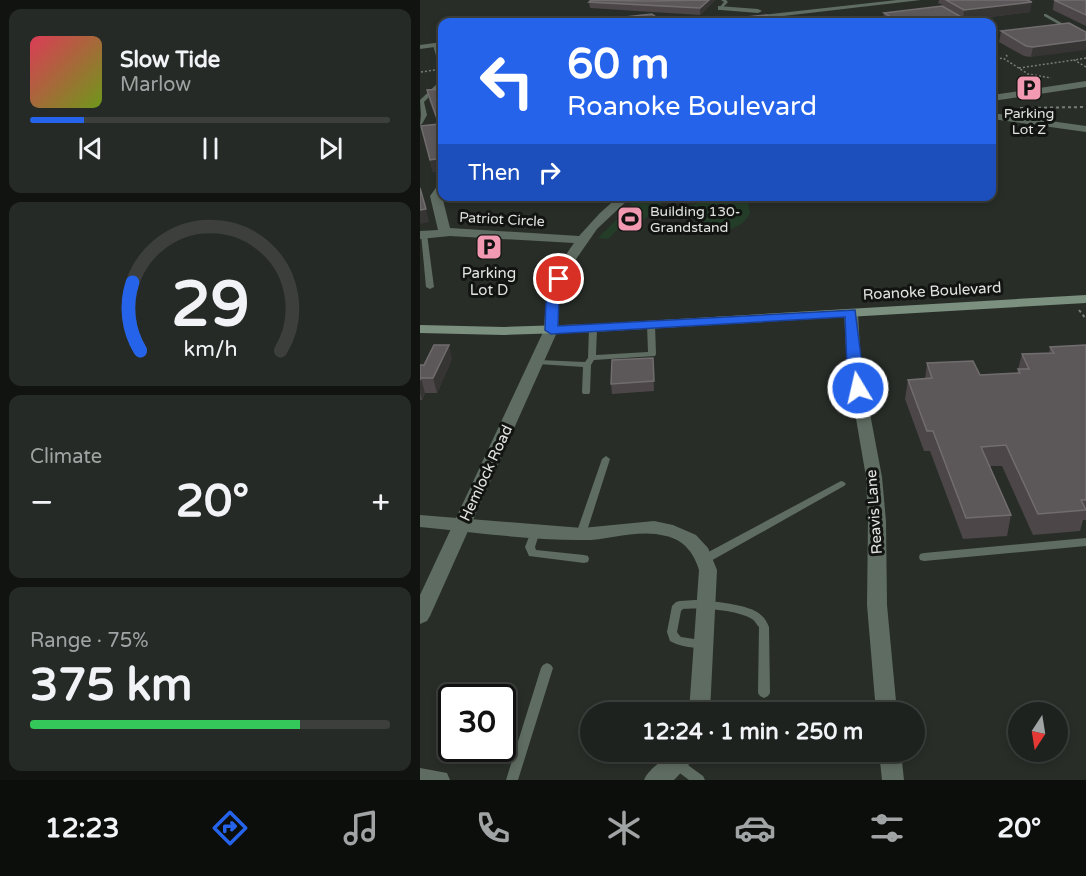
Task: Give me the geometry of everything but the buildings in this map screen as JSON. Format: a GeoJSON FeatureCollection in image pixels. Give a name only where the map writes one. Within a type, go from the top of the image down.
{"type":"FeatureCollection","features":[{"type":"Feature","properties":{"kind":"main road","name":"Roanoke Boulevard"},"geometry":{"type":"LineString","coordinates":[[420,330],[551,330],[1085,301]]}},
{"type":"Feature","properties":{"kind":"street"},"geometry":{"type":"LineString","coordinates":[[753,18],[917,0]]}},
{"type":"Feature","properties":{"kind":"street"},"geometry":{"type":"LineString","coordinates":[[722,4],[740,9],[791,14]]}},
{"type":"Feature","properties":{"kind":"street"},"geometry":{"type":"LineString","coordinates":[[740,9],[743,18]]}},
{"type":"Feature","properties":{"kind":"street"},"geometry":{"type":"LineString","coordinates":[[420,47],[438,44]]}},
{"type":"Feature","properties":{"kind":"street"},"geometry":{"type":"LineString","coordinates":[[996,97],[1086,84]]}},
{"type":"Feature","properties":{"kind":"street"},"geometry":{"type":"LineString","coordinates":[[996,115],[1086,129]]}},
{"type":"Feature","properties":{"kind":"street"},"geometry":{"type":"LineString","coordinates":[[438,193],[436,196],[445,232]]}},
{"type":"Feature","properties":{"kind":"street","name":"Hemlock Road"},"geometry":{"type":"LineString","coordinates":[[420,616],[538,362],[551,330],[553,295],[566,264],[583,240],[622,201]]}},
{"type":"Feature","properties":{"kind":"street","name":"Patriot Circle"},"geometry":{"type":"LineString","coordinates":[[422,235],[445,232],[583,240]]}},
{"type":"Feature","properties":{"kind":"street","name":"Reavis Lane"},"geometry":{"type":"LineString","coordinates":[[851,313],[854,366],[874,488],[877,521],[877,605],[886,702]]}},
{"type":"Feature","properties":{"kind":"street"},"geometry":{"type":"LineString","coordinates":[[420,521],[581,534],[608,533],[634,528],[666,529],[690,540],[705,559],[708,570],[701,702]]}},
{"type":"Feature","properties":{"kind":"street"},"geometry":{"type":"LineString","coordinates":[[655,780],[676,762]]}},
{"type":"Feature","properties":{"kind":"street"},"geometry":{"type":"LineString","coordinates":[[891,762],[893,780]]}},
{"type":"Feature","properties":{"kind":"street"},"geometry":{"type":"LineString","coordinates":[[420,778],[439,780]]}},
{"type":"Feature","properties":{"kind":"lane"},"geometry":{"type":"LineString","coordinates":[[1045,15],[1086,39]]}},
{"type":"Feature","properties":{"kind":"lane"},"geometry":{"type":"LineString","coordinates":[[421,120],[422,102],[438,86]]}},
{"type":"Feature","properties":{"kind":"lane"},"geometry":{"type":"LineString","coordinates":[[422,235],[430,287]]}},
{"type":"Feature","properties":{"kind":"lane"},"geometry":{"type":"LineString","coordinates":[[538,362],[589,362],[652,354],[651,325]]}},
{"type":"Feature","properties":{"kind":"lane"},"geometry":{"type":"LineString","coordinates":[[586,392],[593,328]]}},
{"type":"Feature","properties":{"kind":"lane"},"geometry":{"type":"LineString","coordinates":[[581,534],[606,459]]}},
{"type":"Feature","properties":{"kind":"lane"},"geometry":{"type":"LineString","coordinates":[[705,559],[841,484]]}},
{"type":"Feature","properties":{"kind":"lane"},"geometry":{"type":"LineString","coordinates":[[535,531],[530,548],[533,553],[584,559]]}},
{"type":"Feature","properties":{"kind":"lane"},"geometry":{"type":"LineString","coordinates":[[924,556],[1086,542]]}},
{"type":"Feature","properties":{"kind":"lane"},"geometry":{"type":"LineString","coordinates":[[704,644],[679,641],[674,638],[672,632],[676,609],[680,605],[706,606],[752,614],[760,619],[764,627],[764,693]]}},
{"type":"Feature","properties":{"kind":"lane"},"geometry":{"type":"LineString","coordinates":[[512,780],[547,668]]}},
{"type":"Feature","properties":{"kind":"lane"},"geometry":{"type":"LineString","coordinates":[[684,762],[699,780]]}},
{"type":"Feature","properties":{"kind":"path"},"geometry":{"type":"LineString","coordinates":[[996,58],[1007,56],[996,59]]}},
{"type":"Feature","properties":{"kind":"path"},"geometry":{"type":"LineString","coordinates":[[1003,58],[1028,74],[1055,79]]}},
{"type":"Feature","properties":{"kind":"path"},"geometry":{"type":"LineString","coordinates":[[1018,68],[1086,58]]}},
{"type":"Feature","properties":{"kind":"path"},"geometry":{"type":"LineString","coordinates":[[1074,60],[1086,67]]}},
{"type":"Feature","properties":{"kind":"green space","name":"Building 130- Grandstand"},"geometry":{"type":"Polygon","coordinates":[[[632,201],[669,201],[663,202],[651,217],[648,216],[642,221],[622,221],[622,225],[608,239],[598,238],[632,204],[628,203],[632,201]]]}},
{"type":"Feature","properties":{"kind":"green space"},"geometry":{"type":"Polygon","coordinates":[[[705,201],[744,201],[748,203],[750,212],[743,222],[733,228],[709,231],[687,214],[676,210],[681,204],[691,205],[705,201]]]}},
{"type":"Feature","properties":{"kind":"place","name":"Parking Lot Z"},"geometry":{"type":"Point","coordinates":[1029,88]}},
{"type":"Feature","properties":{"kind":"place","name":"Building 130- Grandstand"},"geometry":{"type":"Point","coordinates":[630,219]}},
{"type":"Feature","properties":{"kind":"place","name":"Parking Lot D"},"geometry":{"type":"Point","coordinates":[489,247]}},
{"type":"Feature","properties":{"kind":"route"},"geometry":{"type":"LineString","coordinates":[[559,279],[553,295],[551,330],[851,313],[854,366],[858,388]]}}]}
